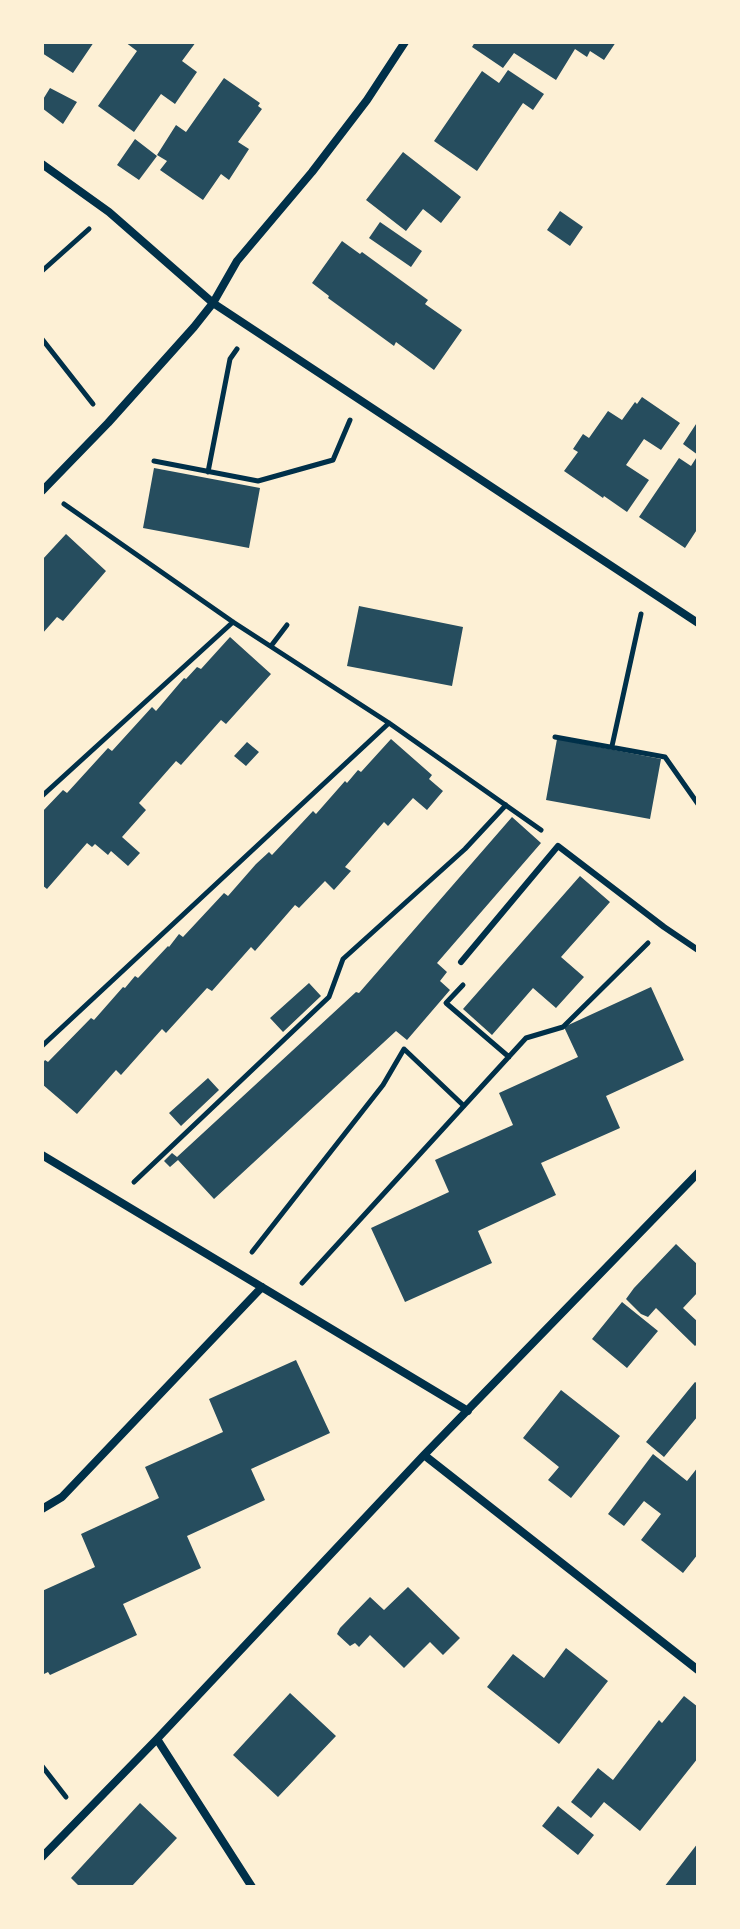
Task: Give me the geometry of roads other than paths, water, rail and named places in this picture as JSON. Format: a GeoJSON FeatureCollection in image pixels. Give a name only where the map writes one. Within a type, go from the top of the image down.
{"type":"FeatureCollection","features":[{"type":"Feature","properties":{"kind":"street"},"geometry":{"type":"LineString","coordinates":[[43,490],[194,327],[213,303],[237,261],[312,172],[367,100],[405,42]]}},
{"type":"Feature","properties":{"kind":"street"},"geometry":{"type":"LineString","coordinates":[[42,164],[109,212],[213,303],[698,623]]}},
{"type":"Feature","properties":{"kind":"street"},"geometry":{"type":"LineString","coordinates":[[42,1155],[468,1411]]}},
{"type":"Feature","properties":{"kind":"street"},"geometry":{"type":"LineString","coordinates":[[42,1857],[424,1455],[698,1173]]}},
{"type":"Feature","properties":{"kind":"street"},"geometry":{"type":"LineString","coordinates":[[42,1509],[62,1497],[262,1287]]}},
{"type":"Feature","properties":{"kind":"street"},"geometry":{"type":"LineString","coordinates":[[424,1455],[698,1670]]}},
{"type":"Feature","properties":{"kind":"street"},"geometry":{"type":"LineString","coordinates":[[157,1739],[252,1887]]}},
{"type":"Feature","properties":{"kind":"lane"},"geometry":{"type":"LineString","coordinates":[[461,962],[558,846],[698,950]]}}]}
